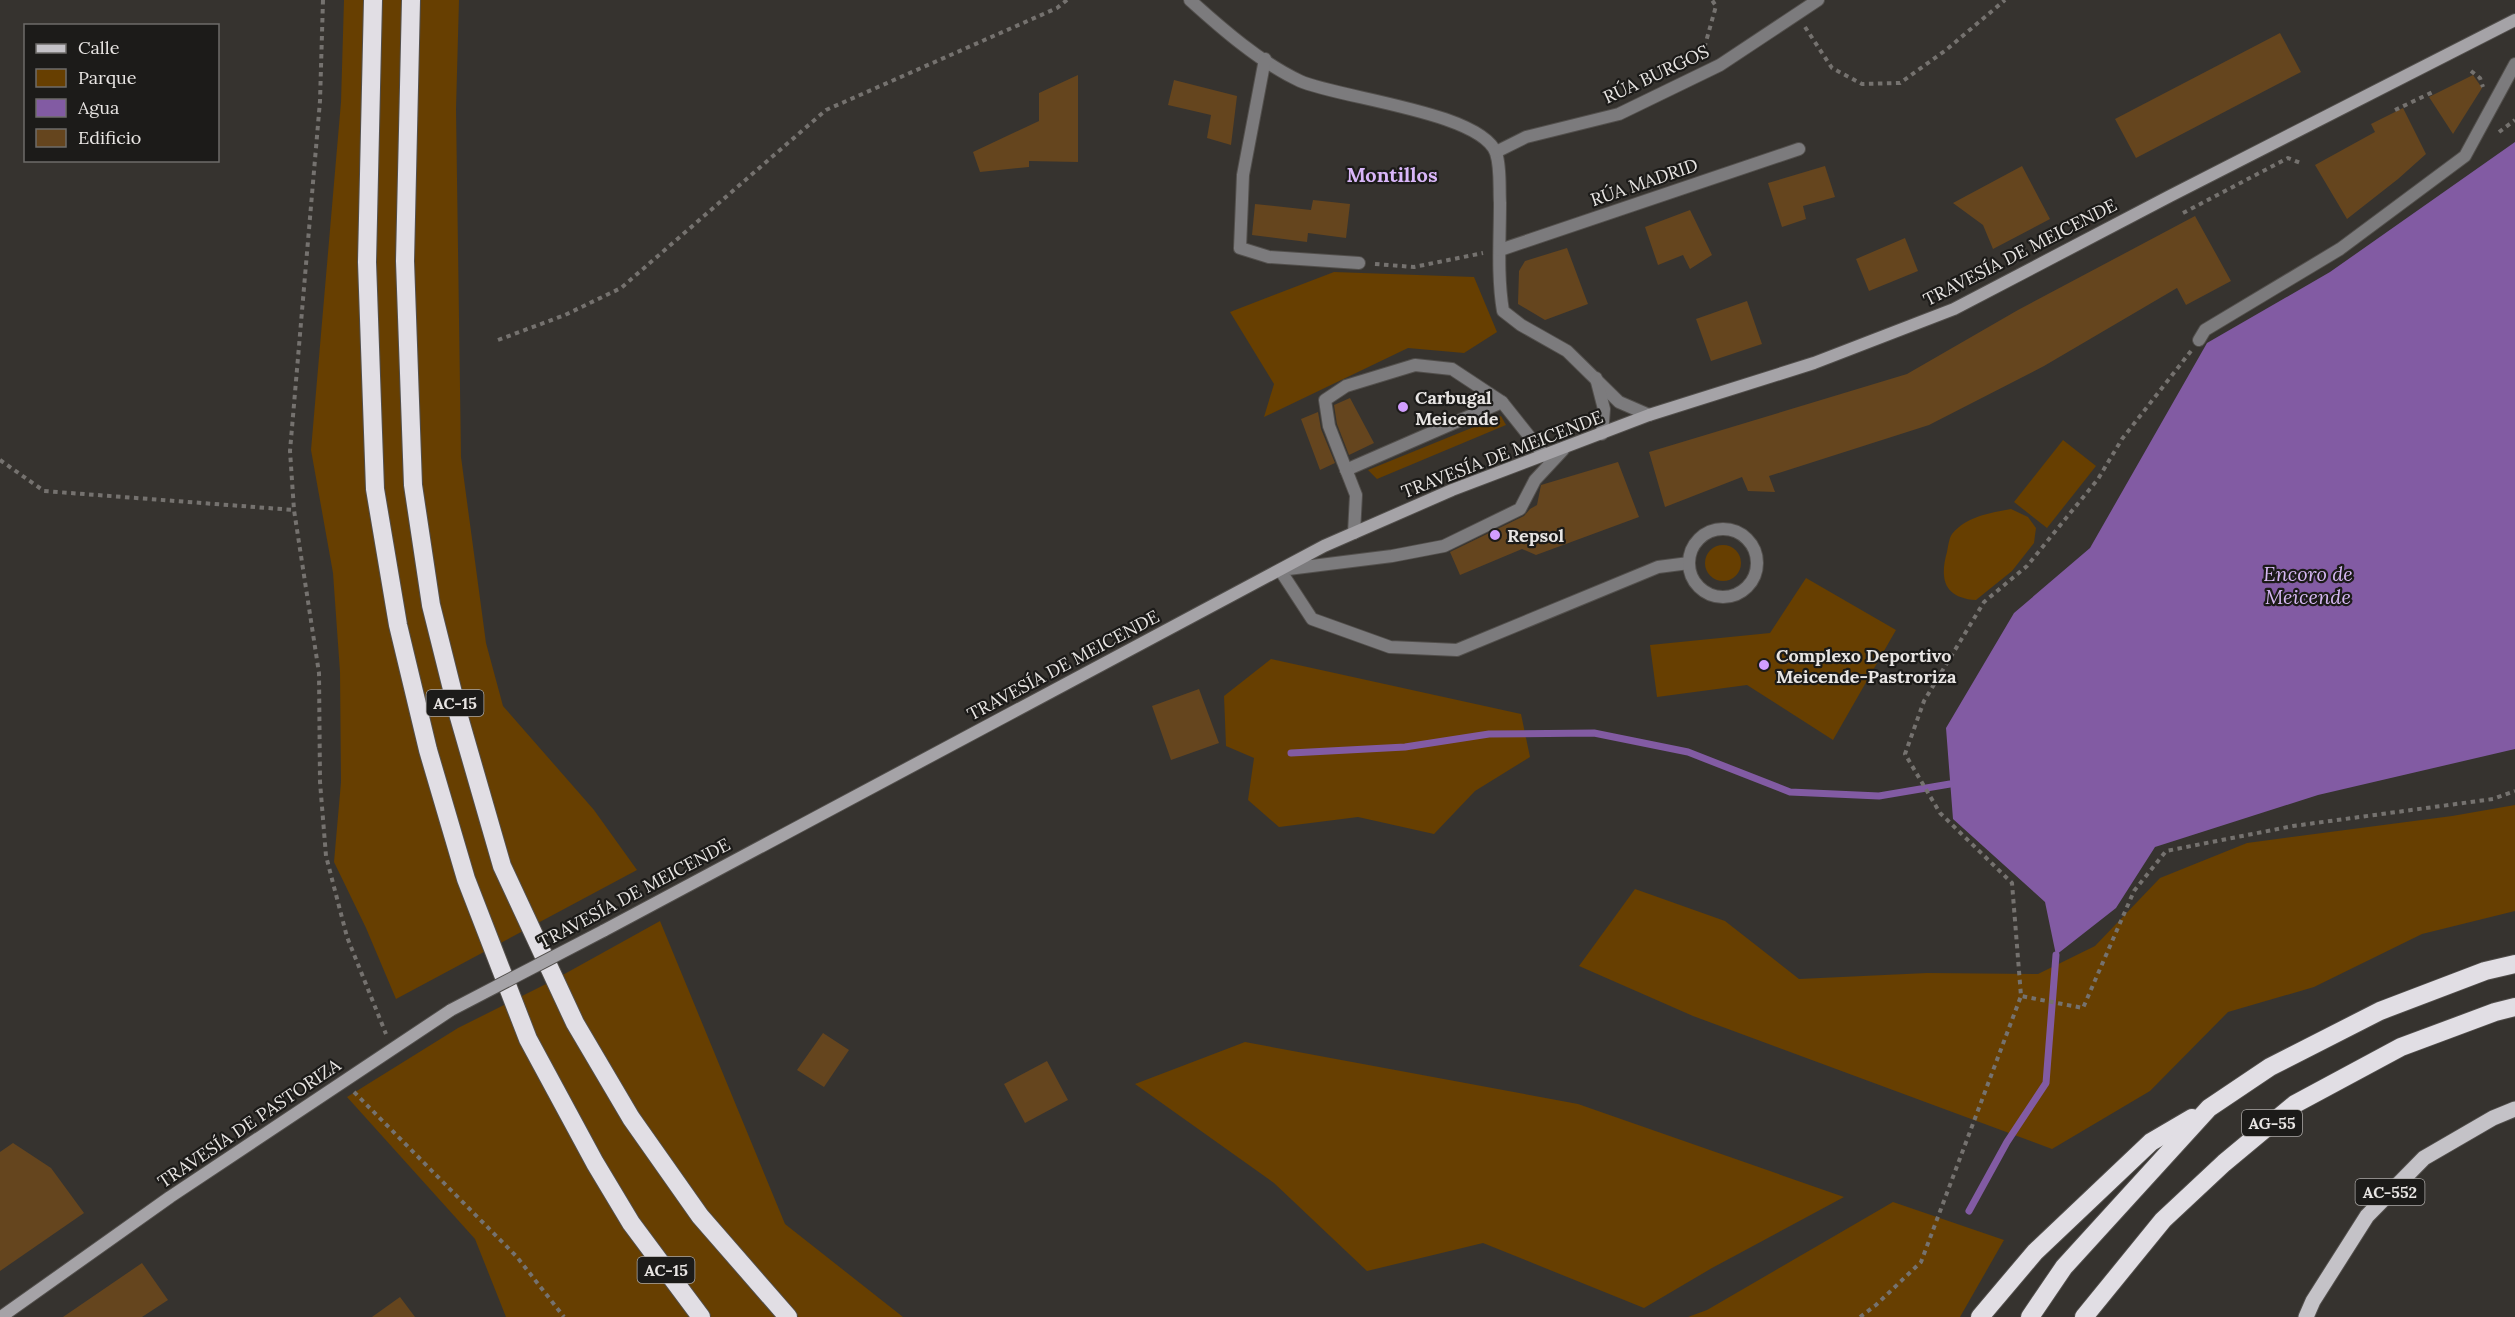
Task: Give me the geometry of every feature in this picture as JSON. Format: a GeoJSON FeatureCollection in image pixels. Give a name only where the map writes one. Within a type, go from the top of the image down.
{"type":"FeatureCollection","features":[{"type":"Feature","properties":{"kind":"highway","name":"AC-15"},"geometry":{"type":"LineString","coordinates":[[373,0],[368,262],[375,489],[398,625],[428,750],[466,879],[528,1039],[595,1163],[625,1213],[701,1317]]}},
{"type":"Feature","properties":{"kind":"highway","name":"AC-15"},"geometry":{"type":"LineString","coordinates":[[411,0],[405,261],[413,485],[431,605],[459,717],[502,866],[575,1023],[631,1118],[700,1216],[788,1317]]}},
{"type":"Feature","properties":{"kind":"highway","name":"AG-55"},"geometry":{"type":"LineString","coordinates":[[2031,1317],[2064,1267],[2209,1108],[2270,1067],[2380,1011],[2485,971],[2515,964]]}},
{"type":"Feature","properties":{"kind":"highway","name":"AG-55"},"geometry":{"type":"LineString","coordinates":[[2084,1317],[2163,1220],[2224,1163],[2295,1104],[2400,1047],[2494,1012],[2515,1007]]}},
{"type":"Feature","properties":{"kind":"highway"},"geometry":{"type":"LineString","coordinates":[[1980,1317],[2035,1252],[2151,1142],[2209,1108]]}},
{"type":"Feature","properties":{"kind":"main road","name":"TRAVESÍA DE MEICENDE"},"geometry":{"type":"LineString","coordinates":[[525,971],[1280,570],[1354,533],[1452,490],[1563,450],[1649,415],[1814,363],[1954,309],[2169,196],[2515,20]]}},
{"type":"Feature","properties":{"kind":"main road","name":"TRAVESÍA DE PASTORIZA"},"geometry":{"type":"LineString","coordinates":[[0,1317],[170,1197],[391,1049],[452,1010],[525,971]]}},
{"type":"Feature","properties":{"kind":"main road","name":"AC-552"},"geometry":{"type":"LineString","coordinates":[[2306,1317],[2313,1301],[2367,1216],[2424,1158],[2493,1118],[2515,1109]]}},
{"type":"Feature","properties":{"kind":"street"},"geometry":{"type":"LineString","coordinates":[[1190,0],[1265,59],[1300,81],[1380,100],[1468,128],[1484,137],[1496,152],[1499,177],[1498,286],[1503,311],[1567,351],[1619,402],[1649,415]]}},
{"type":"Feature","properties":{"kind":"street","name":"RÚA BURGOS"},"geometry":{"type":"LineString","coordinates":[[1496,152],[1526,137],[1619,114],[1720,65],[1818,0]]}},
{"type":"Feature","properties":{"kind":"street"},"geometry":{"type":"LineString","coordinates":[[1265,59],[1243,175],[1240,248],[1269,257],[1359,263]]}},
{"type":"Feature","properties":{"kind":"street"},"geometry":{"type":"LineString","coordinates":[[2199,340],[2205,330],[2340,249],[2465,156],[2515,64]]}},
{"type":"Feature","properties":{"kind":"street","name":"RÚA MADRID"},"geometry":{"type":"LineString","coordinates":[[1500,250],[1799,149]]}},
{"type":"Feature","properties":{"kind":"street"},"geometry":{"type":"LineString","coordinates":[[1354,533],[1356,495],[1329,426],[1325,400],[1346,386],[1415,365],[1452,369],[1502,402],[1545,456]]}},
{"type":"Feature","properties":{"kind":"street"},"geometry":{"type":"LineString","coordinates":[[1595,377],[1604,409],[1602,434]]}},
{"type":"Feature","properties":{"kind":"street"},"geometry":{"type":"LineString","coordinates":[[1346,470],[1502,402]]}},
{"type":"Feature","properties":{"kind":"street"},"geometry":{"type":"LineString","coordinates":[[1563,450],[1535,480],[1520,509],[1444,546],[1392,556],[1280,570],[1312,619],[1390,647],[1457,650],[1658,567],[1689,563]]}},
{"type":"Feature","properties":{"kind":"street"},"geometry":{"type":"LineString","coordinates":[[1723,529],[1734,531],[1751,543],[1757,563],[1755,575],[1749,585],[1729,596],[1718,596],[1698,585],[1689,563],[1695,543],[1712,531],[1723,529]]}},
{"type":"Feature","properties":{"kind":"path"},"geometry":{"type":"LineString","coordinates":[[323,0],[320,101],[290,451],[294,510],[319,673],[320,782],[326,856],[347,937],[391,1049]]}},
{"type":"Feature","properties":{"kind":"path"},"geometry":{"type":"LineString","coordinates":[[498,340],[565,315],[621,288],[826,110],[1057,8],[1067,0]]}},
{"type":"Feature","properties":{"kind":"path"},"geometry":{"type":"LineString","coordinates":[[1696,77],[1716,6],[1712,0]]}},
{"type":"Feature","properties":{"kind":"path"},"geometry":{"type":"LineString","coordinates":[[1796,14],[1832,68],[1862,84],[1900,83],[1946,50],[2005,0]]}},
{"type":"Feature","properties":{"kind":"path"},"geometry":{"type":"LineString","coordinates":[[2470,71],[2480,78],[2483,87]]}},
{"type":"Feature","properties":{"kind":"path"},"geometry":{"type":"LineString","coordinates":[[2395,110],[2435,90]]}},
{"type":"Feature","properties":{"kind":"path"},"geometry":{"type":"LineString","coordinates":[[2465,156],[2515,120]]}},
{"type":"Feature","properties":{"kind":"path"},"geometry":{"type":"LineString","coordinates":[[2183,213],[2288,158],[2302,164]]}},
{"type":"Feature","properties":{"kind":"path"},"geometry":{"type":"LineString","coordinates":[[1359,263],[1414,267],[1500,250]]}},
{"type":"Feature","properties":{"kind":"path"},"geometry":{"type":"LineString","coordinates":[[1860,1317],[1876,1305],[1921,1262],[2021,996],[2013,883],[1940,813],[1905,754],[1924,701],[1984,602],[2027,566],[2098,479],[2122,439],[2199,340]]}},
{"type":"Feature","properties":{"kind":"path"},"geometry":{"type":"LineString","coordinates":[[0,460],[44,491],[294,510]]}},
{"type":"Feature","properties":{"kind":"path"},"geometry":{"type":"LineString","coordinates":[[2021,996],[2083,1008],[2134,891],[2166,851],[2293,826],[2493,799],[2515,791]]}},
{"type":"Feature","properties":{"kind":"path"},"geometry":{"type":"LineString","coordinates":[[343,1082],[517,1257],[564,1317]]}},
{"type":"Feature","properties":{"kind":"green space"},"geometry":{"type":"Polygon","coordinates":[[[344,0],[459,0],[456,109],[461,457],[486,643],[503,706],[594,810],[637,870],[396,999],[366,928],[334,862],[341,782],[340,672],[333,573],[311,450],[341,102],[344,0]]]}},
{"type":"Feature","properties":{"kind":"green space"},"geometry":{"type":"Polygon","coordinates":[[[1334,272],[1474,277],[1497,332],[1464,353],[1408,348],[1264,417],[1274,384],[1230,312],[1334,272]]]}},
{"type":"Feature","properties":{"kind":"green space"},"geometry":{"type":"Polygon","coordinates":[[[1501,416],[1506,425],[1377,479],[1368,470],[1501,416]]]}},
{"type":"Feature","properties":{"kind":"green space"},"geometry":{"type":"Polygon","coordinates":[[[2063,440],[2096,466],[2047,528],[2014,502],[2063,440]]]}},
{"type":"Feature","properties":{"kind":"green space"},"geometry":{"type":"Polygon","coordinates":[[[2011,509],[2028,517],[2036,528],[2034,543],[2012,571],[1976,600],[1957,596],[1947,586],[1944,579],[1945,562],[1952,534],[1972,519],[2011,509]]]}},
{"type":"Feature","properties":{"kind":"green space"},"geometry":{"type":"Polygon","coordinates":[[[1723,545],[1736,550],[1741,563],[1736,576],[1723,581],[1710,576],[1705,563],[1710,550],[1723,545]]]}},
{"type":"Feature","properties":{"kind":"green space","name":"Complexo Deportivo Meicende-Pastroriza"},"geometry":{"type":"Polygon","coordinates":[[[1806,578],[1896,630],[1833,740],[1747,685],[1657,697],[1650,645],[1770,633],[1806,578]]]}},
{"type":"Feature","properties":{"kind":"green space"},"geometry":{"type":"Polygon","coordinates":[[[1271,659],[1521,714],[1530,757],[1475,791],[1434,834],[1358,817],[1279,827],[1248,800],[1254,758],[1226,746],[1224,696],[1271,659]]]}},
{"type":"Feature","properties":{"kind":"green space"},"geometry":{"type":"Polygon","coordinates":[[[2515,805],[2515,911],[2422,934],[2314,987],[2228,1012],[2150,1091],[2052,1149],[1693,1016],[1579,966],[1635,889],[1725,921],[1799,979],[1927,973],[2038,974],[2095,946],[2160,878],[2247,843],[2452,816],[2515,805]]]}},
{"type":"Feature","properties":{"kind":"green space"},"geometry":{"type":"Polygon","coordinates":[[[660,921],[785,1224],[903,1317],[506,1317],[475,1239],[347,1097],[458,1028],[550,982],[660,921]]]}},
{"type":"Feature","properties":{"kind":"green space"},"geometry":{"type":"Polygon","coordinates":[[[1245,1042],[1578,1104],[1844,1197],[1712,1268],[1644,1308],[1483,1243],[1367,1271],[1274,1183],[1135,1084],[1245,1042]]]}},
{"type":"Feature","properties":{"kind":"green space"},"geometry":{"type":"Polygon","coordinates":[[[1893,1202],[2004,1240],[1960,1317],[1688,1317],[1707,1310],[1893,1202]]]}},
{"type":"Feature","properties":{"kind":"water","name":"Encoro de Meicende"},"geometry":{"type":"Polygon","coordinates":[[[2515,142],[2515,749],[2318,795],[2155,847],[2116,908],[2056,955],[2045,902],[1953,819],[1946,728],[2014,613],[2090,548],[2207,343],[2330,272],[2515,142]]]}},
{"type":"Feature","properties":{"kind":"building"},"geometry":{"type":"Polygon","coordinates":[[[2280,33],[2301,72],[2136,158],[2115,119],[2280,33]]]}},
{"type":"Feature","properties":{"kind":"building"},"geometry":{"type":"Polygon","coordinates":[[[1078,75],[1078,162],[1029,161],[1029,167],[980,172],[973,152],[1039,121],[1039,93],[1078,75]]]}},
{"type":"Feature","properties":{"kind":"building"},"geometry":{"type":"Polygon","coordinates":[[[2473,75],[2482,88],[2453,134],[2429,97],[2473,75]]]}},
{"type":"Feature","properties":{"kind":"building"},"geometry":{"type":"Polygon","coordinates":[[[1174,80],[1237,96],[1231,145],[1207,138],[1211,115],[1168,105],[1174,80]]]}},
{"type":"Feature","properties":{"kind":"building"},"geometry":{"type":"Polygon","coordinates":[[[2403,108],[2426,154],[2347,219],[2315,165],[2375,132],[2371,124],[2403,108]]]}},
{"type":"Feature","properties":{"kind":"building"},"geometry":{"type":"Polygon","coordinates":[[[1825,166],[1835,197],[1803,206],[1806,219],[1782,227],[1768,183],[1825,166]]]}},
{"type":"Feature","properties":{"kind":"building"},"geometry":{"type":"Polygon","coordinates":[[[2022,166],[2050,219],[1993,249],[1983,225],[1953,203],[2022,166]]]}},
{"type":"Feature","properties":{"kind":"building"},"geometry":{"type":"Polygon","coordinates":[[[1313,200],[1350,204],[1346,238],[1308,233],[1307,242],[1252,235],[1255,204],[1311,210],[1313,200]]]}},
{"type":"Feature","properties":{"kind":"building"},"geometry":{"type":"Polygon","coordinates":[[[1690,210],[1712,255],[1690,269],[1683,255],[1658,265],[1645,227],[1690,210]]]}},
{"type":"Feature","properties":{"kind":"building"},"geometry":{"type":"Polygon","coordinates":[[[2195,216],[2231,281],[2186,305],[2177,288],[2044,366],[1929,425],[1769,476],[1775,492],[1748,491],[1742,477],[1665,507],[1649,452],[1907,374],[2018,310],[2195,216]]]}},
{"type":"Feature","properties":{"kind":"building"},"geometry":{"type":"Polygon","coordinates":[[[1905,238],[1918,271],[1869,291],[1856,259],[1905,238]]]}},
{"type":"Feature","properties":{"kind":"building"},"geometry":{"type":"Polygon","coordinates":[[[1567,248],[1588,304],[1545,320],[1518,304],[1519,271],[1525,261],[1567,248]]]}},
{"type":"Feature","properties":{"kind":"building"},"geometry":{"type":"Polygon","coordinates":[[[1747,301],[1762,344],[1711,361],[1696,319],[1747,301]]]}},
{"type":"Feature","properties":{"kind":"building"},"geometry":{"type":"Polygon","coordinates":[[[1350,398],[1374,443],[1349,455],[1337,424],[1334,405],[1350,398]]]}},
{"type":"Feature","properties":{"kind":"building"},"geometry":{"type":"Polygon","coordinates":[[[1318,412],[1321,429],[1335,463],[1320,470],[1301,419],[1318,412]]]}},
{"type":"Feature","properties":{"kind":"building"},"geometry":{"type":"Polygon","coordinates":[[[1618,462],[1639,517],[1536,555],[1522,549],[1460,575],[1450,552],[1524,516],[1537,505],[1541,485],[1618,462]]]}},
{"type":"Feature","properties":{"kind":"building"},"geometry":{"type":"Polygon","coordinates":[[[1199,689],[1219,743],[1171,760],[1152,706],[1199,689]]]}},
{"type":"Feature","properties":{"kind":"building"},"geometry":{"type":"Polygon","coordinates":[[[823,1033],[849,1050],[824,1087],[797,1070],[823,1033]]]}},
{"type":"Feature","properties":{"kind":"building"},"geometry":{"type":"Polygon","coordinates":[[[1047,1061],[1068,1100],[1025,1123],[1004,1084],[1047,1061]]]}},
{"type":"Feature","properties":{"kind":"building"},"geometry":{"type":"Polygon","coordinates":[[[13,1143],[51,1168],[84,1213],[0,1271],[0,1152],[13,1143]]]}},
{"type":"Feature","properties":{"kind":"building"},"geometry":{"type":"Polygon","coordinates":[[[142,1263],[168,1300],[142,1317],[63,1317],[142,1263]]]}},
{"type":"Feature","properties":{"kind":"building"},"geometry":{"type":"Polygon","coordinates":[[[400,1297],[415,1317],[372,1317],[400,1297]]]}},
{"type":"Feature","properties":{"kind":"waterway"},"geometry":{"type":"LineString","coordinates":[[1291,753],[1405,747],[1489,734],[1594,733],[1688,752],[1790,792],[1879,796],[1950,784]]}},
{"type":"Feature","properties":{"kind":"waterway"},"geometry":{"type":"LineString","coordinates":[[1969,1211],[2007,1142],[2046,1083],[2056,955]]}},
{"type":"Feature","properties":{"kind":"place","name":"Carbugal Meicende"},"geometry":{"type":"Point","coordinates":[1403,407]}},
{"type":"Feature","properties":{"kind":"place","name":"Repsol"},"geometry":{"type":"Point","coordinates":[1495,535]}},
{"type":"Feature","properties":{"kind":"place","name":"Complexo Deportivo Meicende-Pastroriza"},"geometry":{"type":"Point","coordinates":[1764,665]}},
{"type":"Feature","properties":{"kind":"district","name":"Montillos"},"geometry":{"type":"Point","coordinates":[1392,174]}}]}
